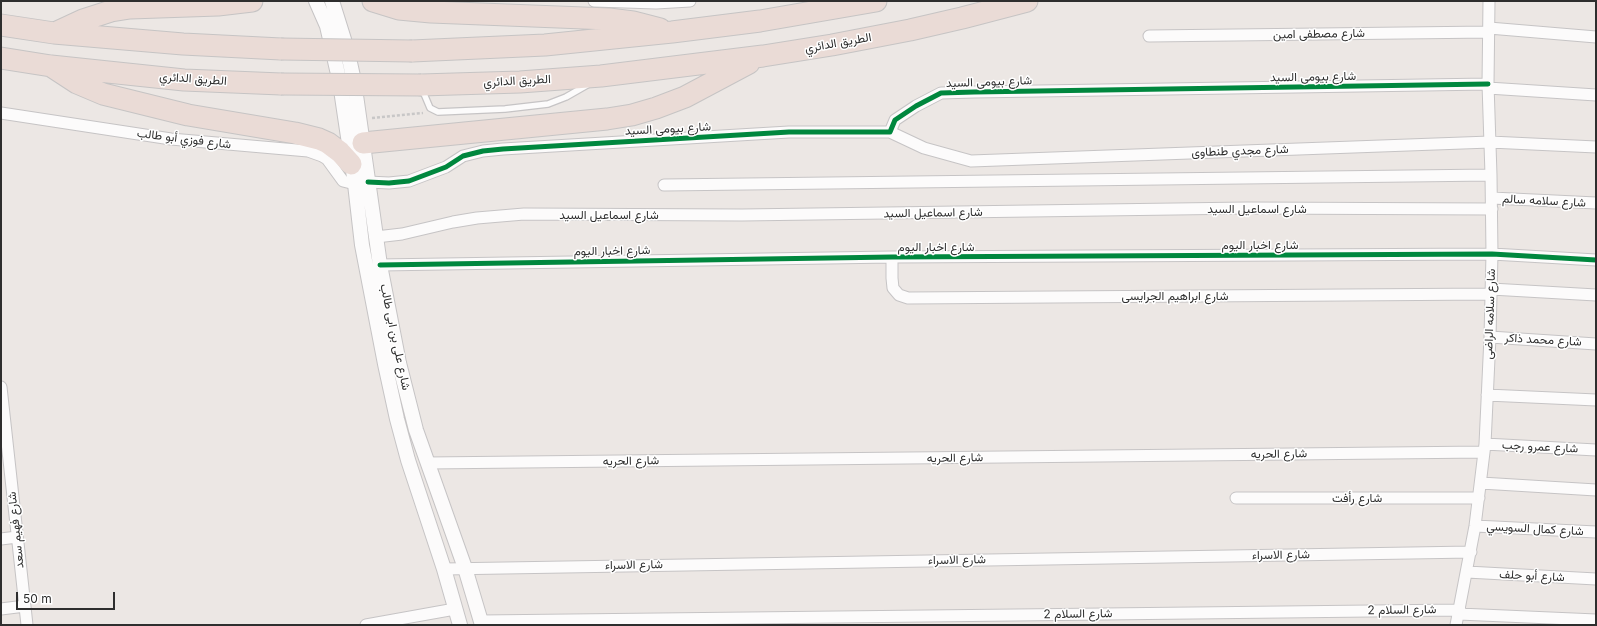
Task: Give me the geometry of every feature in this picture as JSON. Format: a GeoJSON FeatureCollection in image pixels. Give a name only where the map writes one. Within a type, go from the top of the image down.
{"type":"FeatureCollection","features":[{"type":"Feature","properties":{"kind":"highway"},"geometry":{"type":"LineString","coordinates":[[54,33],[83,20],[111,11],[130,8],[218,5],[252,1]]}},
{"type":"Feature","properties":{"kind":"highway"},"geometry":{"type":"LineString","coordinates":[[373,1],[399,9],[430,12],[609,18],[633,22],[672,32]]}},
{"type":"Feature","properties":{"kind":"highway"},"geometry":{"type":"LineString","coordinates":[[1,25],[54,33],[183,44],[281,49],[412,51],[545,45],[672,32],[760,21],[876,1]]}},
{"type":"Feature","properties":{"kind":"highway","name":"الطريق الدائري"},"geometry":{"type":"LineString","coordinates":[[1,58],[51,66],[184,80],[281,84],[421,85],[520,82],[601,76],[762,56],[832,45],[910,30],[1027,1]]}},
{"type":"Feature","properties":{"kind":"highway"},"geometry":{"type":"LineString","coordinates":[[363,144],[632,115],[656,108],[685,96],[762,56]]}},
{"type":"Feature","properties":{"kind":"highway"},"geometry":{"type":"LineString","coordinates":[[51,66],[77,83],[102,94],[188,115],[319,139],[328,143],[340,152],[351,164]]}},
{"type":"Feature","properties":{"kind":"street","name":"شارع على بن ابى طالب"},"geometry":{"type":"LineString","coordinates":[[316,1],[327,26],[340,83],[351,164],[362,183],[376,237],[400,369],[414,423],[465,568],[481,623]]}},
{"type":"Feature","properties":{"kind":"street","name":"شارع على بن ابى طالب"},"geometry":{"type":"LineString","coordinates":[[332,1],[348,49],[363,144],[362,245],[398,419],[408,460],[444,569],[460,625]]}},
{"type":"Feature","properties":{"kind":"street"},"geometry":{"type":"LineString","coordinates":[[594,1],[656,3],[690,1]]}},
{"type":"Feature","properties":{"kind":"street","name":"شارع سلامه الراضى"},"geometry":{"type":"LineString","coordinates":[[1458,616],[1471,552],[1481,483],[1490,337],[1492,203],[1488,86],[1489,1]]}},
{"type":"Feature","properties":{"kind":"street","name":"شارع مصطفى امين"},"geometry":{"type":"LineString","coordinates":[[1148,36],[1489,30],[1596,38]]}},
{"type":"Feature","properties":{"kind":"street","name":"شارع بيومى السيد"},"geometry":{"type":"LineString","coordinates":[[362,183],[408,181],[440,169],[463,156],[483,151],[503,149],[788,132],[890,132],[895,120],[916,106],[941,93],[1488,86],[1596,95]]}},
{"type":"Feature","properties":{"kind":"street","name":"شارع فوزي أبو طالب"},"geometry":{"type":"LineString","coordinates":[[1,113],[172,139],[308,151],[327,159],[343,181],[362,183]]}},
{"type":"Feature","properties":{"kind":"street","name":"شارع مجدي طنطاوى"},"geometry":{"type":"LineString","coordinates":[[890,132],[924,148],[970,160],[1490,142],[1596,147]]}},
{"type":"Feature","properties":{"kind":"street"},"geometry":{"type":"LineString","coordinates":[[664,185],[1491,175]]}},
{"type":"Feature","properties":{"kind":"street","name":"شارع سلامه سالم"},"geometry":{"type":"LineString","coordinates":[[1492,203],[1596,203]]}},
{"type":"Feature","properties":{"kind":"street","name":"شارع اسماعيل السيد"},"geometry":{"type":"LineString","coordinates":[[376,237],[409,233],[453,222],[477,218],[524,214],[742,215],[1492,203]]}},
{"type":"Feature","properties":{"kind":"street","name":"شارع اخبار اليوم"},"geometry":{"type":"LineString","coordinates":[[380,265],[892,257],[1492,254],[1596,260]]}},
{"type":"Feature","properties":{"kind":"street","name":"شارع ابراهيم الجرايسى"},"geometry":{"type":"LineString","coordinates":[[892,257],[893,288],[899,295],[908,298],[1491,292]]}},
{"type":"Feature","properties":{"kind":"street"},"geometry":{"type":"LineString","coordinates":[[1491,292],[1596,295]]}},
{"type":"Feature","properties":{"kind":"street","name":"شارع محمد ذاكر"},"geometry":{"type":"LineString","coordinates":[[1490,337],[1596,344]]}},
{"type":"Feature","properties":{"kind":"street","name":"شارع فهيم سعد"},"geometry":{"type":"LineString","coordinates":[[1,389],[4,443],[27,625]]}},
{"type":"Feature","properties":{"kind":"street"},"geometry":{"type":"LineString","coordinates":[[1487,394],[1596,400]]}},
{"type":"Feature","properties":{"kind":"street","name":"شارع الحريه"},"geometry":{"type":"LineString","coordinates":[[427,463],[1484,448]]}},
{"type":"Feature","properties":{"kind":"street","name":"شارع عمرو رجب"},"geometry":{"type":"LineString","coordinates":[[1484,448],[1596,450]]}},
{"type":"Feature","properties":{"kind":"street"},"geometry":{"type":"LineString","coordinates":[[1481,483],[1596,490]]}},
{"type":"Feature","properties":{"kind":"street","name":"شارع رأفت"},"geometry":{"type":"LineString","coordinates":[[1236,498],[1479,498]]}},
{"type":"Feature","properties":{"kind":"street","name":"شارع كمال السويسي"},"geometry":{"type":"LineString","coordinates":[[1475,526],[1596,532]]}},
{"type":"Feature","properties":{"kind":"street"},"geometry":{"type":"LineString","coordinates":[[1,539],[17,537]]}},
{"type":"Feature","properties":{"kind":"street","name":"شارع الاسراء"},"geometry":{"type":"LineString","coordinates":[[444,569],[1471,552]]}},
{"type":"Feature","properties":{"kind":"street","name":"شارع أبو حلف"},"geometry":{"type":"LineString","coordinates":[[1467,572],[1596,579]]}},
{"type":"Feature","properties":{"kind":"street"},"geometry":{"type":"LineString","coordinates":[[1,609],[25,606]]}},
{"type":"Feature","properties":{"kind":"street"},"geometry":{"type":"LineString","coordinates":[[366,625],[455,609]]}},
{"type":"Feature","properties":{"kind":"street","name":"شارع السلام 2"},"geometry":{"type":"LineString","coordinates":[[481,623],[1458,616],[1596,620]]}},
{"type":"Feature","properties":{"kind":"lane"},"geometry":{"type":"LineString","coordinates":[[421,85],[428,105],[435,112],[505,109],[548,104],[566,97],[601,76]]}},
{"type":"Feature","properties":{"kind":"path"},"geometry":{"type":"LineString","coordinates":[[359,119],[435,112]]}},
{"type":"Feature","properties":{"kind":"cycle path"},"geometry":{"type":"LineString","coordinates":[[368,182],[389,183],[409,181],[446,167],[463,156],[483,151],[503,149],[789,132],[890,132],[895,120],[916,106],[941,93],[1488,84]]}},
{"type":"Feature","properties":{"kind":"cycle path"},"geometry":{"type":"LineString","coordinates":[[380,265],[892,257],[1492,254],[1596,260]]}}]}
